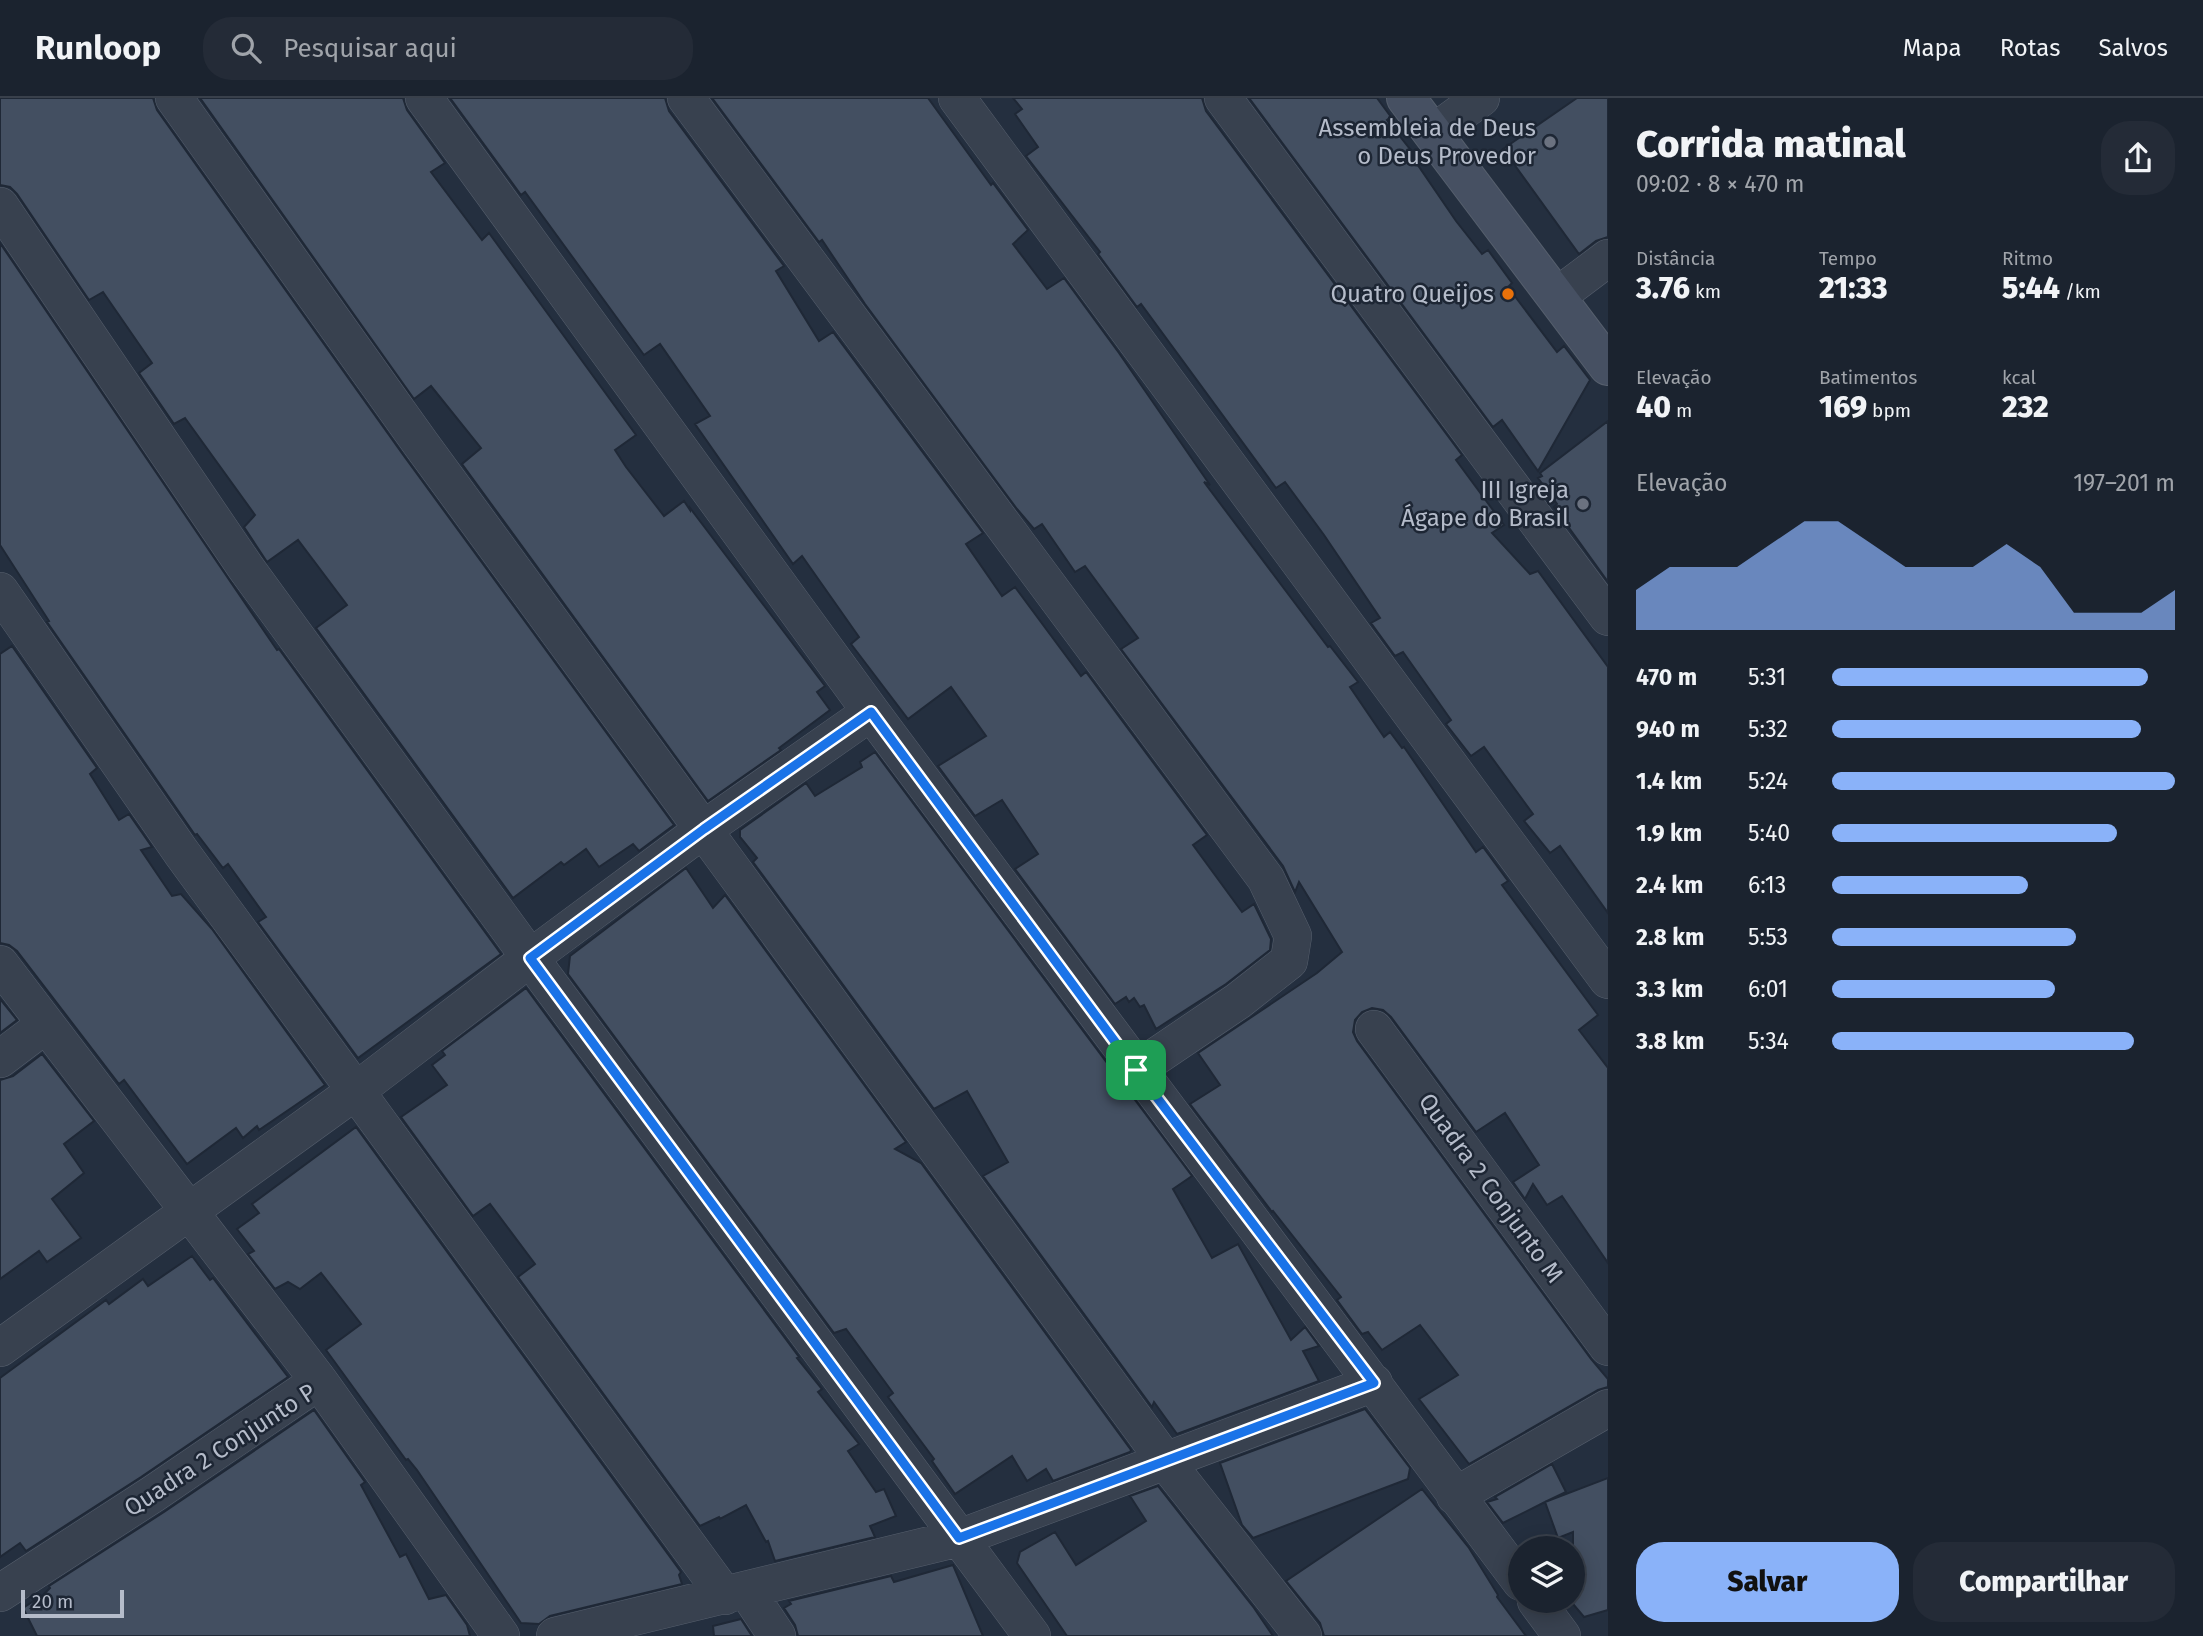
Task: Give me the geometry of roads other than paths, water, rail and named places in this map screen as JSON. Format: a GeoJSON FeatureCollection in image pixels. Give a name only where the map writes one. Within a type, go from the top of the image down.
{"type":"FeatureCollection","features":[{"type":"Feature","properties":{"kind":"street"},"geometry":{"type":"LineString","coordinates":[[174,98],[421,444],[1166,1462],[1303,1636]]}},
{"type":"Feature","properties":{"kind":"street"},"geometry":{"type":"LineString","coordinates":[[424,98],[871,712],[1508,1565]]}},
{"type":"Feature","properties":{"kind":"street"},"geometry":{"type":"LineString","coordinates":[[686,98],[1266,879],[1283,911],[1293,936],[1289,961],[1238,1000],[1136,1070]]}},
{"type":"Feature","properties":{"kind":"street"},"geometry":{"type":"LineString","coordinates":[[957,98],[1608,980]]}},
{"type":"Feature","properties":{"kind":"street"},"geometry":{"type":"LineString","coordinates":[[1223,98],[1608,617]]}},
{"type":"Feature","properties":{"kind":"street"},"geometry":{"type":"LineString","coordinates":[[1406,98],[1608,366]]}},
{"type":"Feature","properties":{"kind":"street"},"geometry":{"type":"LineString","coordinates":[[1433,133],[1481,98]]}},
{"type":"Feature","properties":{"kind":"street"},"geometry":{"type":"LineString","coordinates":[[0,206],[246,568],[530,958],[1032,1636]]}},
{"type":"Feature","properties":{"kind":"street"},"geometry":{"type":"LineString","coordinates":[[1556,297],[1608,258]]}},
{"type":"Feature","properties":{"kind":"street"},"geometry":{"type":"LineString","coordinates":[[0,591],[181,852],[357,1090],[736,1593],[777,1636]]}},
{"type":"Feature","properties":{"kind":"street"},"geometry":{"type":"LineString","coordinates":[[0,1348],[357,1090],[704,829],[871,712]]}},
{"type":"Feature","properties":{"kind":"street"},"geometry":{"type":"LineString","coordinates":[[0,964],[319,1381]]}},
{"type":"Feature","properties":{"kind":"street"},"geometry":{"type":"LineString","coordinates":[[0,1059],[45,1025]]}},
{"type":"Feature","properties":{"kind":"street","name":"Quadra 2 Conjunto M"},"geometry":{"type":"LineString","coordinates":[[1374,1029],[1608,1347]]}},
{"type":"Feature","properties":{"kind":"street","name":"Quadra 2 Conjunto P"},"geometry":{"type":"LineString","coordinates":[[0,1593],[153,1494],[319,1381],[501,1636]]}},
{"type":"Feature","properties":{"kind":"street"},"geometry":{"type":"LineString","coordinates":[[555,1636],[959,1538],[1374,1383]]}},
{"type":"Feature","properties":{"kind":"street"},"geometry":{"type":"LineString","coordinates":[[1455,1496],[1608,1408]]}},
{"type":"Feature","properties":{"kind":"street"},"geometry":{"type":"LineString","coordinates":[[1545,1613],[1562,1636]]}},
{"type":"Feature","properties":{"kind":"place","name":"Assembleia de Deus o Deus Provedor"},"geometry":{"type":"Point","coordinates":[1550,142]}},
{"type":"Feature","properties":{"kind":"place","name":"Quatro Queijos"},"geometry":{"type":"Point","coordinates":[1508,294]}},
{"type":"Feature","properties":{"kind":"place","name":"III Igreja Ágape do Brasil"},"geometry":{"type":"Point","coordinates":[1583,504]}}]}
